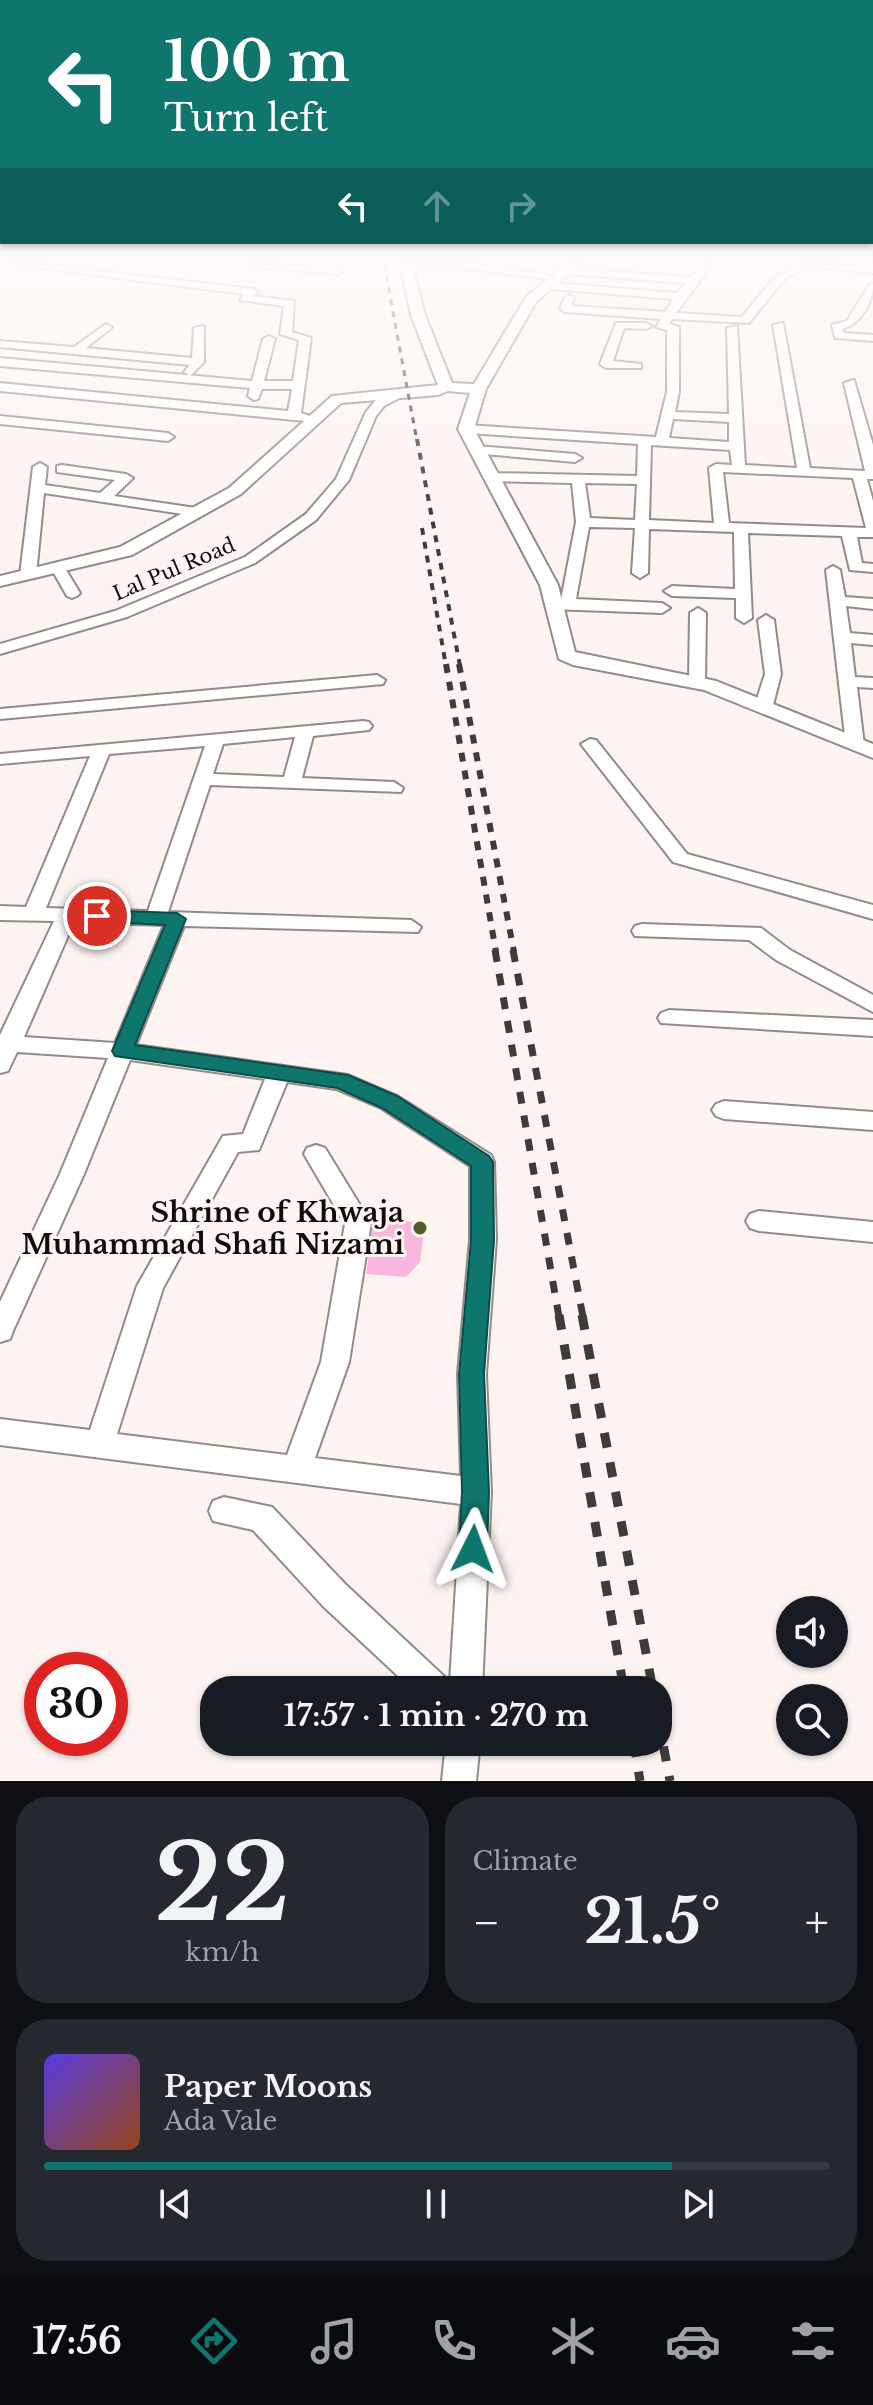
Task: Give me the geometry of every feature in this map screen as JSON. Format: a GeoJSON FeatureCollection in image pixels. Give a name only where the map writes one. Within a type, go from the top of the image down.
{"type":"FeatureCollection","features":[{"type":"Feature","properties":{"kind":"street"},"geometry":{"type":"LineString","coordinates":[[34,347],[198,362]]}},
{"type":"Feature","properties":{"kind":"street"},"geometry":{"type":"LineString","coordinates":[[76,351],[81,347]]}},
{"type":"Feature","properties":{"kind":"street"},"geometry":{"type":"LineString","coordinates":[[185,379],[198,362],[199,347]]}},
{"type":"Feature","properties":{"kind":"street"},"geometry":{"type":"LineString","coordinates":[[251,411],[267,347]]}},
{"type":"Feature","properties":{"kind":"street"},"geometry":{"type":"LineString","coordinates":[[294,416],[303,347]]}},
{"type":"Feature","properties":{"kind":"street"},"geometry":{"type":"LineString","coordinates":[[430,347],[446,387]]}},
{"type":"Feature","properties":{"kind":"street"},"geometry":{"type":"LineString","coordinates":[[503,347],[479,389],[466,429],[562,604]]}},
{"type":"Feature","properties":{"kind":"street"},"geometry":{"type":"LineString","coordinates":[[612,347],[606,364],[637,366]]}},
{"type":"Feature","properties":{"kind":"street"},"geometry":{"type":"LineString","coordinates":[[661,443],[673,392],[673,347]]}},
{"type":"Feature","properties":{"kind":"street"},"geometry":{"type":"LineString","coordinates":[[733,347],[739,469]]}},
{"type":"Feature","properties":{"kind":"street"},"geometry":{"type":"LineString","coordinates":[[783,347],[804,472]]}},
{"type":"Feature","properties":{"kind":"street"},"geometry":{"type":"LineString","coordinates":[[0,362],[257,385],[297,385]]}},
{"type":"Feature","properties":{"kind":"street"},"geometry":{"type":"LineString","coordinates":[[583,522],[849,532],[873,530],[859,410],[850,383]]}},
{"type":"Feature","properties":{"kind":"street"},"geometry":{"type":"LineString","coordinates":[[0,387],[318,418]]}},
{"type":"Feature","properties":{"kind":"street","name":"Lal Pul Road"},"geometry":{"type":"LineString","coordinates":[[0,649],[121,614],[250,560],[311,517],[342,480],[370,415],[380,403],[399,395],[446,387],[479,389]]}},
{"type":"Feature","properties":{"kind":"street"},"geometry":{"type":"LineString","coordinates":[[0,581],[126,551],[235,491],[337,399],[399,395]]}},
{"type":"Feature","properties":{"kind":"street"},"geometry":{"type":"LineString","coordinates":[[668,415],[735,418]]}},
{"type":"Feature","properties":{"kind":"street"},"geometry":{"type":"LineString","coordinates":[[0,420],[168,437]]}},
{"type":"Feature","properties":{"kind":"street"},"geometry":{"type":"LineString","coordinates":[[466,429],[736,446]]}},
{"type":"Feature","properties":{"kind":"street"},"geometry":{"type":"LineString","coordinates":[[640,573],[645,442]]}},
{"type":"Feature","properties":{"kind":"street"},"geometry":{"type":"LineString","coordinates":[[477,450],[575,458]]}},
{"type":"Feature","properties":{"kind":"street"},"geometry":{"type":"LineString","coordinates":[[28,575],[40,467]]}},
{"type":"Feature","properties":{"kind":"street"},"geometry":{"type":"LineString","coordinates":[[722,527],[716,468],[868,474]]}},
{"type":"Feature","properties":{"kind":"street"},"geometry":{"type":"LineString","coordinates":[[62,469],[126,478],[103,498]]}},
{"type":"Feature","properties":{"kind":"street"},"geometry":{"type":"LineString","coordinates":[[491,477],[643,480]]}},
{"type":"Feature","properties":{"kind":"street"},"geometry":{"type":"LineString","coordinates":[[578,479],[583,522],[562,604],[564,650],[573,659],[697,682],[764,705],[864,749]]}},
{"type":"Feature","properties":{"kind":"street"},"geometry":{"type":"LineString","coordinates":[[36,488],[196,512]]}},
{"type":"Feature","properties":{"kind":"street"},"geometry":{"type":"LineString","coordinates":[[741,528],[744,618]]}},
{"type":"Feature","properties":{"kind":"street"},"geometry":{"type":"LineString","coordinates":[[849,532],[855,567],[873,568]]}},
{"type":"Feature","properties":{"kind":"street"},"geometry":{"type":"LineString","coordinates":[[58,568],[72,593]]}},
{"type":"Feature","properties":{"kind":"street"},"geometry":{"type":"LineString","coordinates":[[833,570],[847,681],[864,749]]}},
{"type":"Feature","properties":{"kind":"street"},"geometry":{"type":"LineString","coordinates":[[672,591],[743,594]]}},
{"type":"Feature","properties":{"kind":"street"},"geometry":{"type":"LineString","coordinates":[[838,602],[873,604]]}},
{"type":"Feature","properties":{"kind":"street"},"geometry":{"type":"LineString","coordinates":[[562,604],[662,608]]}},
{"type":"Feature","properties":{"kind":"street"},"geometry":{"type":"LineString","coordinates":[[697,682],[698,613]]}},
{"type":"Feature","properties":{"kind":"street"},"geometry":{"type":"LineString","coordinates":[[764,705],[773,674],[766,620]]}},
{"type":"Feature","properties":{"kind":"street"},"geometry":{"type":"LineString","coordinates":[[842,637],[873,640]]}},
{"type":"Feature","properties":{"kind":"street"},"geometry":{"type":"LineString","coordinates":[[0,714],[377,680]]}},
{"type":"Feature","properties":{"kind":"street"},"geometry":{"type":"LineString","coordinates":[[847,681],[873,683]]}},
{"type":"Feature","properties":{"kind":"street"},"geometry":{"type":"LineString","coordinates":[[0,759],[363,726]]}},
{"type":"Feature","properties":{"kind":"street"},"geometry":{"type":"LineString","coordinates":[[291,783],[306,731]]}},
{"type":"Feature","properties":{"kind":"street"},"geometry":{"type":"LineString","coordinates":[[0,1331],[72,1174],[123,1051],[166,919],[216,739]]}},
{"type":"Feature","properties":{"kind":"street"},"geometry":{"type":"LineString","coordinates":[[590,744],[680,858],[873,912]]}},
{"type":"Feature","properties":{"kind":"street"},"geometry":{"type":"LineString","coordinates":[[33,914],[102,749]]}},
{"type":"Feature","properties":{"kind":"street"},"geometry":{"type":"LineString","coordinates":[[203,779],[394,788]]}},
{"type":"Feature","properties":{"kind":"street"},"geometry":{"type":"LineString","coordinates":[[0,913],[411,927]]}},
{"type":"Feature","properties":{"kind":"street"},"geometry":{"type":"LineString","coordinates":[[67,915],[3,1051],[123,1051],[340,1081],[389,1102],[482,1162],[483,1240],[472,1374],[476,1492],[467,1676]]}},
{"type":"Feature","properties":{"kind":"street"},"geometry":{"type":"LineString","coordinates":[[642,931],[754,933],[783,955],[873,1005]]}},
{"type":"Feature","properties":{"kind":"street"},"geometry":{"type":"LineString","coordinates":[[669,1018],[873,1028]]}},
{"type":"Feature","properties":{"kind":"street"},"geometry":{"type":"LineString","coordinates":[[100,1444],[150,1286],[231,1142],[251,1144],[279,1072]]}},
{"type":"Feature","properties":{"kind":"street"},"geometry":{"type":"LineString","coordinates":[[724,1110],[873,1121]]}},
{"type":"Feature","properties":{"kind":"street"},"geometry":{"type":"LineString","coordinates":[[297,1468],[335,1362],[358,1223],[316,1154]]}},
{"type":"Feature","properties":{"kind":"street"},"geometry":{"type":"LineString","coordinates":[[759,1221],[873,1232]]}},
{"type":"Feature","properties":{"kind":"street"},"geometry":{"type":"LineString","coordinates":[[0,1432],[476,1492]]}},
{"type":"Feature","properties":{"kind":"street"},"geometry":{"type":"LineString","coordinates":[[224,1511],[261,1517],[334,1595],[422,1676]]}},
{"type":"Feature","properties":{"kind":"street"},"geometry":{"type":"LineString","coordinates":[[459,1781],[462,1756]]}},
{"type":"Feature","properties":{"kind":"building"},"geometry":{"type":"Polygon","coordinates":[[[374,1219],[413,1222],[423,1238],[420,1262],[406,1277],[366,1274],[374,1219]]]}},
{"type":"Feature","properties":{"kind":"railway"},"geometry":{"type":"LineString","coordinates":[[399,347],[417,441]]}},
{"type":"Feature","properties":{"kind":"railway"},"geometry":{"type":"LineString","coordinates":[[417,439],[460,666]]}},
{"type":"Feature","properties":{"kind":"railway"},"geometry":{"type":"LineString","coordinates":[[422,528],[446,666]]}},
{"type":"Feature","properties":{"kind":"railway"},"geometry":{"type":"LineString","coordinates":[[446,664],[496,952]]}},
{"type":"Feature","properties":{"kind":"railway"},"geometry":{"type":"LineString","coordinates":[[459,664],[514,952]]}},
{"type":"Feature","properties":{"kind":"railway"},"geometry":{"type":"LineString","coordinates":[[495,950],[559,1317]]}},
{"type":"Feature","properties":{"kind":"railway"},"geometry":{"type":"LineString","coordinates":[[513,950],[583,1317]]}},
{"type":"Feature","properties":{"kind":"railway"},"geometry":{"type":"LineString","coordinates":[[559,1315],[622,1676]]}},
{"type":"Feature","properties":{"kind":"railway"},"geometry":{"type":"LineString","coordinates":[[582,1315],[650,1676]]}},
{"type":"Feature","properties":{"kind":"railway"},"geometry":{"type":"LineString","coordinates":[[636,1756],[640,1781]]}},
{"type":"Feature","properties":{"kind":"railway"},"geometry":{"type":"LineString","coordinates":[[665,1756],[670,1781]]}},
{"type":"Feature","properties":{"kind":"place","name":"Shrine of Khwaja Muhammad Shafi Nizami"},"geometry":{"type":"Point","coordinates":[420,1228]}},
{"type":"Feature","properties":{"kind":"route"},"geometry":{"type":"LineString","coordinates":[[97,916],[177,919],[123,1051],[340,1081],[389,1102],[482,1162],[483,1240],[472,1374],[476,1492],[473,1549]]}}]}
